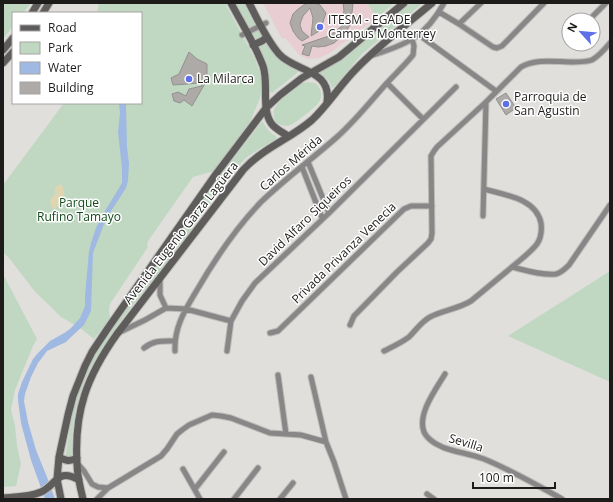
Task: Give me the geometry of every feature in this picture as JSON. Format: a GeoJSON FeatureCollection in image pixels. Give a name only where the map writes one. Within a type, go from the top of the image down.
{"type":"FeatureCollection","features":[{"type":"Feature","properties":{"kind":"main road"},"geometry":{"type":"LineString","coordinates":[[33,12],[38,3]]}},
{"type":"Feature","properties":{"kind":"main road"},"geometry":{"type":"LineString","coordinates":[[44,12],[49,3]]}},
{"type":"Feature","properties":{"kind":"main road"},"geometry":{"type":"LineString","coordinates":[[231,3],[245,34],[254,45],[263,66],[265,73],[266,108],[268,117],[271,123],[288,136]]}},
{"type":"Feature","properties":{"kind":"main road"},"geometry":{"type":"LineString","coordinates":[[249,3],[263,24],[267,37],[281,56],[291,63],[311,72],[326,86],[328,96],[327,102]]}},
{"type":"Feature","properties":{"kind":"main road","name":"Avenida Eugenio Garza Lagüera"},"geometry":{"type":"LineString","coordinates":[[61,499],[57,479],[68,415],[84,366],[92,352],[216,174],[266,108],[291,86],[311,72],[339,57],[404,3]]}},
{"type":"Feature","properties":{"kind":"main road","name":"Avenida Eugenio Garza Lagüera"},"geometry":{"type":"LineString","coordinates":[[82,499],[77,461],[77,427],[85,393],[104,352],[243,170],[254,158],[309,122],[319,113],[348,77],[368,57],[432,3]]}},
{"type":"Feature","properties":{"kind":"main road"},"geometry":{"type":"LineString","coordinates":[[254,45],[267,37]]}},
{"type":"Feature","properties":{"kind":"main road"},"geometry":{"type":"LineString","coordinates":[[3,50],[12,39]]}},
{"type":"Feature","properties":{"kind":"main road"},"geometry":{"type":"LineString","coordinates":[[3,63],[12,53]]}},
{"type":"Feature","properties":{"kind":"main road"},"geometry":{"type":"LineString","coordinates":[[60,457],[64,460],[77,461]]}},
{"type":"Feature","properties":{"kind":"main road"},"geometry":{"type":"LineString","coordinates":[[3,498],[28,496],[41,492],[46,490],[57,479],[67,475],[79,480]]}},
{"type":"Feature","properties":{"kind":"street"},"geometry":{"type":"LineString","coordinates":[[368,57],[386,51],[419,35],[433,20],[444,3]]}},
{"type":"Feature","properties":{"kind":"street"},"geometry":{"type":"LineString","coordinates":[[459,24],[481,3]]}},
{"type":"Feature","properties":{"kind":"street"},"geometry":{"type":"LineString","coordinates":[[439,12],[493,47],[498,48],[502,46],[544,3]]}},
{"type":"Feature","properties":{"kind":"street"},"geometry":{"type":"LineString","coordinates":[[597,12],[606,3]]}},
{"type":"Feature","properties":{"kind":"street"},"geometry":{"type":"LineString","coordinates":[[245,34],[263,24]]}},
{"type":"Feature","properties":{"kind":"street"},"geometry":{"type":"LineString","coordinates":[[419,35],[496,91]]}},
{"type":"Feature","properties":{"kind":"street","name":"Carlos Mérida"},"geometry":{"type":"LineString","coordinates":[[175,351],[178,326],[186,309],[213,264],[239,228],[251,213],[269,195],[347,128],[413,55],[414,50],[412,39]]}},
{"type":"Feature","properties":{"kind":"street"},"geometry":{"type":"LineString","coordinates":[[350,325],[354,316],[430,241],[432,236],[432,153],[486,102],[516,71],[527,63],[574,62],[591,60],[610,43]]}},
{"type":"Feature","properties":{"kind":"street"},"geometry":{"type":"LineString","coordinates":[[387,83],[423,119]]}},
{"type":"Feature","properties":{"kind":"street","name":"David Alfaro Siqueiros"},"geometry":{"type":"LineString","coordinates":[[227,352],[231,321],[242,301],[255,283],[456,87]]}},
{"type":"Feature","properties":{"kind":"street"},"geometry":{"type":"LineString","coordinates":[[483,216],[486,102]]}},
{"type":"Feature","properties":{"kind":"street"},"geometry":{"type":"LineString","coordinates":[[308,162],[329,212]]}},
{"type":"Feature","properties":{"kind":"street"},"geometry":{"type":"LineString","coordinates":[[302,167],[322,218]]}},
{"type":"Feature","properties":{"kind":"street"},"geometry":{"type":"LineString","coordinates":[[384,351],[408,337],[430,317],[465,305],[471,301],[512,267],[537,243],[541,236],[542,228],[538,215],[534,210],[525,202],[484,188]]}},
{"type":"Feature","properties":{"kind":"street"},"geometry":{"type":"LineString","coordinates":[[512,267],[549,274],[557,274],[564,270],[569,266],[610,205]]}},
{"type":"Feature","properties":{"kind":"street","name":"Privada Privanza Venecia"},"geometry":{"type":"LineString","coordinates":[[270,334],[278,331],[404,209],[411,206],[432,206]]}},
{"type":"Feature","properties":{"kind":"street"},"geometry":{"type":"LineString","coordinates":[[160,278],[160,295],[166,308]]}},
{"type":"Feature","properties":{"kind":"street"},"geometry":{"type":"LineString","coordinates":[[117,334],[166,308],[186,309],[231,321]]}},
{"type":"Feature","properties":{"kind":"street"},"geometry":{"type":"LineString","coordinates":[[144,348],[148,344],[156,342],[175,341]]}},
{"type":"Feature","properties":{"kind":"street"},"geometry":{"type":"LineString","coordinates":[[278,374],[286,434]]}},
{"type":"Feature","properties":{"kind":"street","name":"Sevilla"},"geometry":{"type":"LineString","coordinates":[[445,374],[429,400],[425,411],[423,420],[424,431],[427,437],[445,449],[482,458],[496,464],[562,499]]}},
{"type":"Feature","properties":{"kind":"street"},"geometry":{"type":"LineString","coordinates":[[311,377],[326,442],[346,499]]}},
{"type":"Feature","properties":{"kind":"street"},"geometry":{"type":"LineString","coordinates":[[96,499],[108,488],[161,456],[177,434],[189,425],[212,415],[231,418],[270,433],[301,435],[326,442]]}},
{"type":"Feature","properties":{"kind":"street"},"geometry":{"type":"LineString","coordinates":[[195,489],[224,452]]}},
{"type":"Feature","properties":{"kind":"street"},"geometry":{"type":"LineString","coordinates":[[77,461],[92,484],[98,487],[108,488]]}},
{"type":"Feature","properties":{"kind":"street"},"geometry":{"type":"LineString","coordinates":[[234,499],[258,468]]}},
{"type":"Feature","properties":{"kind":"street"},"geometry":{"type":"LineString","coordinates":[[183,469],[200,499]]}},
{"type":"Feature","properties":{"kind":"street"},"geometry":{"type":"LineString","coordinates":[[280,499],[293,482]]}},
{"type":"Feature","properties":{"kind":"street"},"geometry":{"type":"LineString","coordinates":[[427,494],[434,499]]}},
{"type":"Feature","properties":{"kind":"shaded area","name":"ITESM - EGADE Campus Monterrey"},"geometry":{"type":"Polygon","coordinates":[[[263,3],[367,3],[377,18],[330,53],[319,58],[308,59],[300,56],[285,38],[282,39],[263,3]]]}},
{"type":"Feature","properties":{"kind":"green space"},"geometry":{"type":"Polygon","coordinates":[[[3,3],[31,3],[24,12],[12,12],[12,27],[3,39],[3,3]]]}},
{"type":"Feature","properties":{"kind":"green space","name":"Parque Rufino Tamayo"},"geometry":{"type":"Polygon","coordinates":[[[99,3],[225,3],[255,59],[260,73],[262,87],[260,98],[250,122],[214,171],[193,177],[148,241],[148,247],[110,304],[110,318],[94,339],[80,328],[61,317],[36,293],[3,252],[3,185],[63,104],[142,104],[142,12],[97,12],[99,3]]]}},
{"type":"Feature","properties":{"kind":"green space"},"geometry":{"type":"Polygon","coordinates":[[[235,3],[244,3],[262,37],[279,60],[288,66],[301,70],[272,93],[270,92],[270,82],[263,54],[235,3]]]}},
{"type":"Feature","properties":{"kind":"green space"},"geometry":{"type":"Polygon","coordinates":[[[367,3],[394,3],[377,18],[367,3]]]}},
{"type":"Feature","properties":{"kind":"green space"},"geometry":{"type":"Polygon","coordinates":[[[410,3],[423,3],[362,54],[332,88],[329,81],[319,72],[340,60],[410,3]]]}},
{"type":"Feature","properties":{"kind":"green space"},"geometry":{"type":"Polygon","coordinates":[[[303,83],[315,83],[320,89],[321,97],[319,102],[305,116],[291,125],[285,126],[277,123],[274,110],[278,103],[303,83]]]}},
{"type":"Feature","properties":{"kind":"green space"},"geometry":{"type":"Polygon","coordinates":[[[263,122],[268,130],[276,136],[277,139],[251,154],[236,169],[176,251],[124,317],[96,358],[82,387],[76,407],[72,437],[72,457],[66,457],[71,420],[77,394],[92,358],[220,176],[263,122]]]}},
{"type":"Feature","properties":{"kind":"green space"},"geometry":{"type":"Polygon","coordinates":[[[610,271],[610,382],[508,336],[610,271]]]}},
{"type":"Feature","properties":{"kind":"green space"},"geometry":{"type":"Polygon","coordinates":[[[3,274],[37,339],[15,390],[11,410],[21,464],[16,486],[3,487],[3,274]]]}},
{"type":"Feature","properties":{"kind":"sand"},"geometry":{"type":"Polygon","coordinates":[[[62,185],[64,195],[61,202],[54,210],[50,200],[55,194],[55,187],[62,185]]]}},
{"type":"Feature","properties":{"kind":"water"},"geometry":{"type":"Polygon","coordinates":[[[119,104],[126,104],[129,164],[128,181],[126,188],[106,219],[93,253],[91,311],[84,325],[66,342],[47,351],[38,363],[25,394],[24,401],[28,422],[36,450],[55,499],[45,499],[31,460],[21,423],[18,394],[33,359],[50,341],[71,328],[80,318],[85,306],[89,251],[91,243],[102,216],[122,183],[118,132],[120,113],[119,104]]]}},
{"type":"Feature","properties":{"kind":"building"},"geometry":{"type":"Polygon","coordinates":[[[308,3],[320,5],[326,13],[322,25],[324,28],[311,36],[313,18],[310,8],[303,16],[300,25],[302,31],[309,37],[302,41],[293,31],[290,23],[293,14],[308,3]]]}},
{"type":"Feature","properties":{"kind":"building"},"geometry":{"type":"Polygon","coordinates":[[[343,3],[353,3],[352,13],[342,18],[344,11],[343,3]]]}},
{"type":"Feature","properties":{"kind":"building"},"geometry":{"type":"Polygon","coordinates":[[[355,16],[347,30],[334,43],[326,46],[312,46],[309,56],[302,54],[305,46],[302,45],[329,36],[355,16]]]}},
{"type":"Feature","properties":{"kind":"building","name":"La Milarca"},"geometry":{"type":"Polygon","coordinates":[[[189,52],[197,59],[207,64],[207,80],[192,106],[184,100],[180,103],[174,101],[172,94],[178,92],[186,96],[189,89],[202,86],[201,83],[173,85],[171,78],[179,74],[189,52]]]}},
{"type":"Feature","properties":{"kind":"building","name":"Parroquia de San Agustin"},"geometry":{"type":"Polygon","coordinates":[[[506,93],[516,108],[506,115],[496,99],[506,93]]]}},
{"type":"Feature","properties":{"kind":"place","name":"ITESM - EGADE Campus Monterrey"},"geometry":{"type":"Point","coordinates":[320,27]}},
{"type":"Feature","properties":{"kind":"place","name":"La Milarca"},"geometry":{"type":"Point","coordinates":[189,79]}},
{"type":"Feature","properties":{"kind":"place","name":"Parroquia de San Agustin"},"geometry":{"type":"Point","coordinates":[506,104]}}]}
